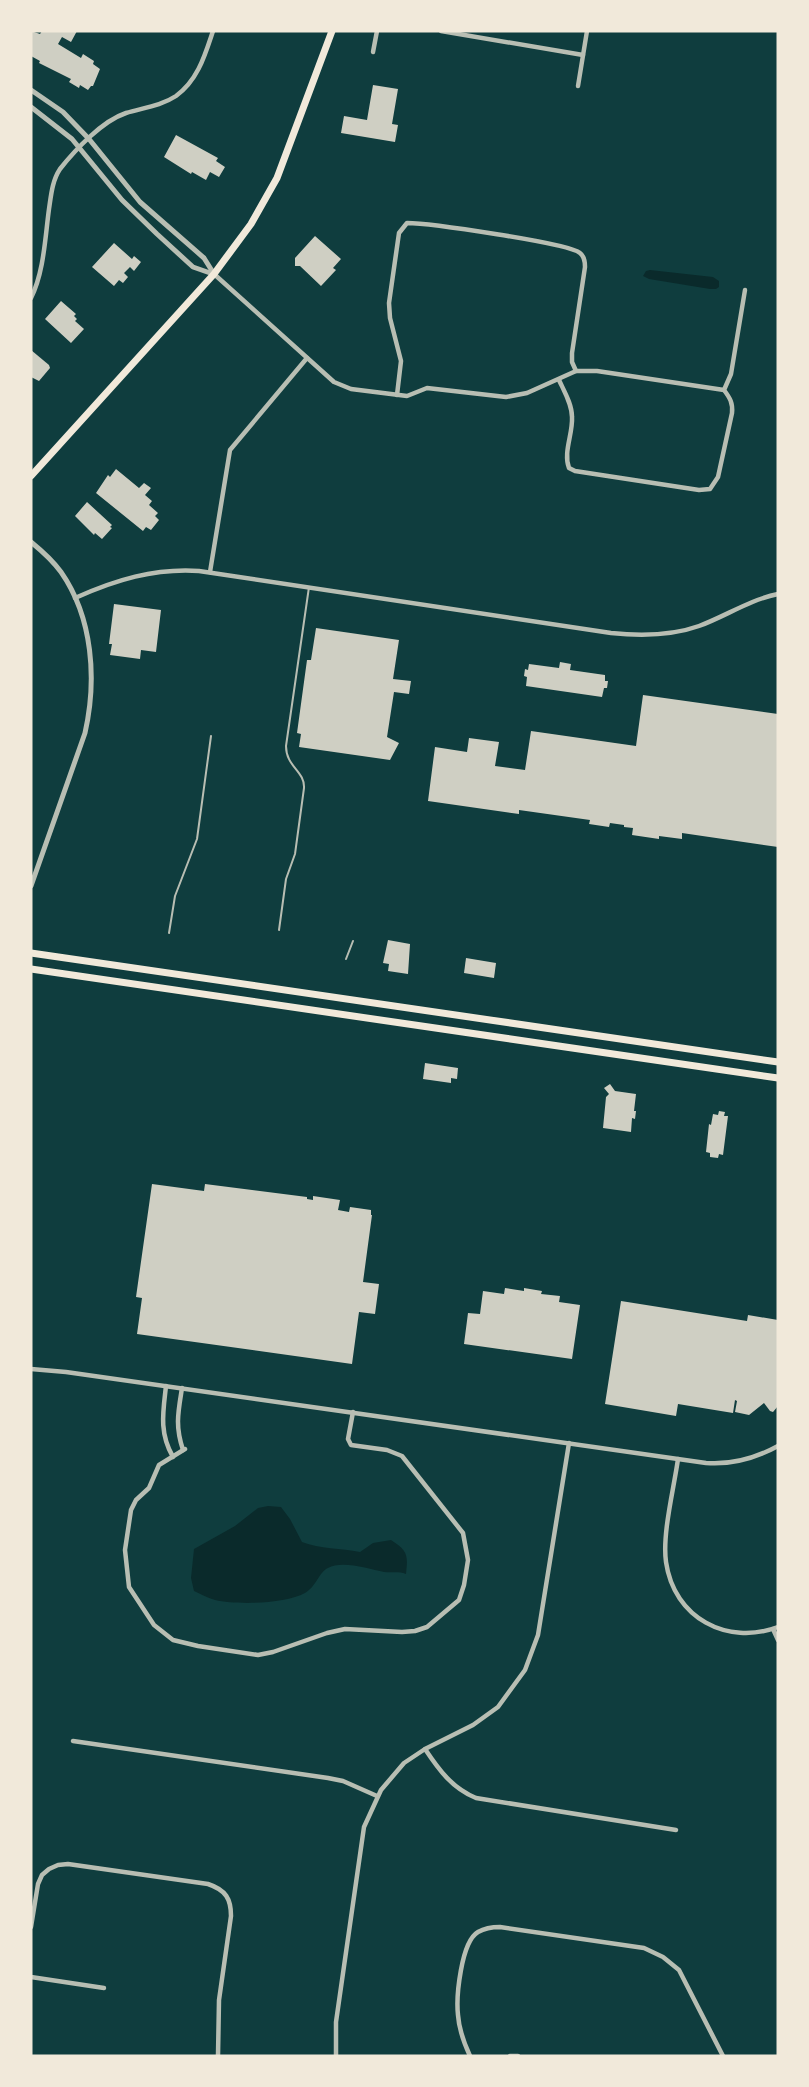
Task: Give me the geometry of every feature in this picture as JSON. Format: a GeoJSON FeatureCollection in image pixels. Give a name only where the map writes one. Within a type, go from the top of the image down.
{"type":"FeatureCollection","features":[{"type":"Feature","properties":{"kind":"main road"},"geometry":{"type":"LineString","coordinates":[[31,476],[214,274],[251,224],[270,193],[332,31]]}},
{"type":"Feature","properties":{"kind":"main road"},"geometry":{"type":"LineString","coordinates":[[31,953],[778,1062]]}},
{"type":"Feature","properties":{"kind":"main road"},"geometry":{"type":"LineString","coordinates":[[31,969],[778,1078]]}},
{"type":"Feature","properties":{"kind":"street"},"geometry":{"type":"LineString","coordinates":[[31,298],[36,290],[40,272],[54,182],[59,171],[80,147],[104,125],[119,116],[163,103],[180,92],[196,75],[213,31]]}},
{"type":"Feature","properties":{"kind":"street"},"geometry":{"type":"LineString","coordinates":[[373,52],[376,31]]}},
{"type":"Feature","properties":{"kind":"street"},"geometry":{"type":"LineString","coordinates":[[441,31],[583,54]]}},
{"type":"Feature","properties":{"kind":"street"},"geometry":{"type":"LineString","coordinates":[[578,86],[588,31]]}},
{"type":"Feature","properties":{"kind":"street"},"geometry":{"type":"LineString","coordinates":[[31,90],[64,112],[89,139],[140,202],[204,258],[214,274],[334,382],[344,388],[407,396],[427,388],[477,395],[514,397],[528,393],[576,371],[597,371],[724,390],[733,406],[715,484],[704,491],[575,471],[569,468],[567,456],[572,427],[572,412],[559,380]]}},
{"type":"Feature","properties":{"kind":"street"},"geometry":{"type":"LineString","coordinates":[[31,107],[60,128],[80,147],[122,200],[193,267],[214,274]]}},
{"type":"Feature","properties":{"kind":"street"},"geometry":{"type":"LineString","coordinates":[[397,395],[401,361],[388,304],[399,233],[407,223],[546,244],[581,253],[585,260],[572,353],[572,362],[576,371]]}},
{"type":"Feature","properties":{"kind":"street"},"geometry":{"type":"LineString","coordinates":[[724,390],[731,374],[745,290]]}},
{"type":"Feature","properties":{"kind":"street"},"geometry":{"type":"LineString","coordinates":[[210,572],[230,450],[307,358]]}},
{"type":"Feature","properties":{"kind":"street"},"geometry":{"type":"LineString","coordinates":[[31,542],[56,566],[75,598],[88,639],[92,678],[89,715],[78,756],[31,886]]}},
{"type":"Feature","properties":{"kind":"street"},"geometry":{"type":"LineString","coordinates":[[75,598],[118,581],[147,574],[176,570],[210,572],[603,631],[642,635],[671,633],[692,628],[749,603],[778,594]]}},
{"type":"Feature","properties":{"kind":"street"},"geometry":{"type":"LineString","coordinates":[[31,1369],[182,1388],[711,1463],[731,1462],[755,1457],[778,1446]]}},
{"type":"Feature","properties":{"kind":"street"},"geometry":{"type":"LineString","coordinates":[[166,1386],[162,1427],[166,1443],[173,1457]]}},
{"type":"Feature","properties":{"kind":"street"},"geometry":{"type":"LineString","coordinates":[[182,1388],[177,1428],[184,1450],[159,1465],[149,1488],[136,1500],[131,1510],[125,1550],[128,1588],[154,1625],[172,1640],[249,1655],[272,1652],[327,1633],[345,1629],[415,1631],[427,1627],[459,1600],[464,1585],[468,1560],[464,1533],[402,1456],[387,1450],[351,1445],[348,1439],[352,1412]]}},
{"type":"Feature","properties":{"kind":"street"},"geometry":{"type":"LineString","coordinates":[[336,2056],[336,2022],[364,1827],[377,1796],[404,1764],[425,1749],[473,1725],[498,1707],[525,1670],[538,1635],[568,1443]]}},
{"type":"Feature","properties":{"kind":"street"},"geometry":{"type":"LineString","coordinates":[[678,1459],[668,1530],[666,1562],[680,1599],[696,1617],[716,1627],[750,1634],[775,1628],[778,1640]]}},
{"type":"Feature","properties":{"kind":"street"},"geometry":{"type":"LineString","coordinates":[[73,1741],[328,1778],[350,1784],[377,1796]]}},
{"type":"Feature","properties":{"kind":"street"},"geometry":{"type":"LineString","coordinates":[[425,1749],[445,1777],[464,1793],[476,1798],[676,1830]]}},
{"type":"Feature","properties":{"kind":"street"},"geometry":{"type":"LineString","coordinates":[[31,1927],[38,1884],[42,1875],[58,1865],[68,1864],[218,1887],[227,1894],[231,1904],[231,1916],[219,2000],[218,2056]]}},
{"type":"Feature","properties":{"kind":"street"},"geometry":{"type":"LineString","coordinates":[[470,2056],[460,2029],[458,2002],[465,1952],[469,1941],[477,1932],[488,1928],[500,1927],[644,1948],[663,1957],[678,1970],[723,2056]]}},
{"type":"Feature","properties":{"kind":"street"},"geometry":{"type":"LineString","coordinates":[[31,1977],[104,1988]]}},
{"type":"Feature","properties":{"kind":"street"},"geometry":{"type":"LineString","coordinates":[[510,2056],[518,2056]]}},
{"type":"Feature","properties":{"kind":"lane"},"geometry":{"type":"LineString","coordinates":[[279,930],[286,879],[293,860],[304,788],[303,779],[287,757],[286,746],[309,587]]}},
{"type":"Feature","properties":{"kind":"lane"},"geometry":{"type":"LineString","coordinates":[[169,933],[174,896],[197,839],[211,736]]}},
{"type":"Feature","properties":{"kind":"lane"},"geometry":{"type":"LineString","coordinates":[[346,959],[353,941]]}},
{"type":"Feature","properties":{"kind":"water"},"geometry":{"type":"Polygon","coordinates":[[[646,271],[713,277],[719,281],[719,287],[710,289],[649,279],[643,276],[646,271]]]}},
{"type":"Feature","properties":{"kind":"water"},"geometry":{"type":"Polygon","coordinates":[[[268,1506],[281,1507],[290,1519],[302,1542],[309,1544],[360,1552],[373,1543],[391,1540],[401,1547],[406,1554],[406,1574],[348,1565],[334,1566],[325,1570],[305,1593],[296,1597],[274,1601],[224,1602],[194,1591],[191,1578],[194,1549],[235,1526],[258,1508],[268,1506]]]}},
{"type":"Feature","properties":{"kind":"building"},"geometry":{"type":"Polygon","coordinates":[[[31,31],[40,34],[42,31],[77,31],[71,42],[62,37],[58,44],[81,58],[83,54],[94,61],[93,64],[100,69],[93,86],[88,90],[80,85],[79,88],[69,82],[71,79],[39,63],[40,61],[31,56],[31,31]]]}},
{"type":"Feature","properties":{"kind":"building"},"geometry":{"type":"Polygon","coordinates":[[[373,85],[398,89],[392,124],[398,125],[395,142],[341,133],[344,116],[367,120],[373,85]]]}},
{"type":"Feature","properties":{"kind":"building"},"geometry":{"type":"Polygon","coordinates":[[[176,135],[218,158],[216,161],[225,167],[219,177],[210,172],[206,180],[192,172],[191,174],[164,157],[176,135]]]}},
{"type":"Feature","properties":{"kind":"building"},"geometry":{"type":"Polygon","coordinates":[[[315,236],[341,259],[333,268],[336,270],[321,286],[300,266],[295,266],[295,258],[315,236]]]}},
{"type":"Feature","properties":{"kind":"building"},"geometry":{"type":"Polygon","coordinates":[[[114,243],[132,259],[134,256],[141,262],[134,271],[130,267],[124,273],[128,277],[123,283],[119,280],[114,286],[92,267],[114,243]]]}},
{"type":"Feature","properties":{"kind":"building"},"geometry":{"type":"Polygon","coordinates":[[[61,301],[76,314],[74,316],[77,319],[75,321],[84,329],[71,343],[45,319],[61,301]]]}},
{"type":"Feature","properties":{"kind":"building"},"geometry":{"type":"Polygon","coordinates":[[[31,350],[50,368],[39,381],[31,377],[31,350]]]}},
{"type":"Feature","properties":{"kind":"building"},"geometry":{"type":"Polygon","coordinates":[[[116,469],[139,488],[144,483],[151,488],[145,495],[152,501],[149,505],[158,513],[155,516],[159,520],[151,530],[146,527],[143,531],[96,493],[108,475],[110,477],[116,469]]]}},
{"type":"Feature","properties":{"kind":"building"},"geometry":{"type":"Polygon","coordinates":[[[87,502],[112,525],[110,527],[112,528],[102,539],[95,533],[94,535],[75,516],[87,502]]]}},
{"type":"Feature","properties":{"kind":"building"},"geometry":{"type":"Polygon","coordinates":[[[114,604],[161,610],[156,652],[141,650],[140,659],[110,655],[112,644],[109,644],[114,604]]]}},
{"type":"Feature","properties":{"kind":"building"},"geometry":{"type":"Polygon","coordinates":[[[316,628],[399,640],[393,679],[411,681],[409,694],[394,692],[387,737],[399,743],[390,760],[299,747],[301,734],[297,733],[307,660],[311,660],[316,628]]]}},
{"type":"Feature","properties":{"kind":"building"},"geometry":{"type":"Polygon","coordinates":[[[560,662],[571,664],[570,670],[605,675],[605,681],[608,681],[607,688],[604,688],[602,697],[526,686],[527,677],[524,676],[525,669],[528,670],[529,664],[559,668],[560,662]]]}},
{"type":"Feature","properties":{"kind":"building"},"geometry":{"type":"Polygon","coordinates":[[[643,695],[778,714],[778,847],[682,833],[682,839],[659,836],[659,839],[632,835],[633,828],[624,827],[624,825],[610,823],[609,827],[589,824],[590,820],[519,810],[519,814],[428,801],[435,747],[467,752],[469,738],[499,742],[495,766],[525,770],[531,731],[636,746],[643,695]]]}},
{"type":"Feature","properties":{"kind":"building"},"geometry":{"type":"Polygon","coordinates":[[[388,940],[410,944],[408,974],[388,971],[389,964],[383,963],[388,940]]]}},
{"type":"Feature","properties":{"kind":"building"},"geometry":{"type":"Polygon","coordinates":[[[466,958],[496,963],[494,978],[464,973],[466,958]]]}},
{"type":"Feature","properties":{"kind":"building"},"geometry":{"type":"Polygon","coordinates":[[[425,1063],[458,1068],[457,1079],[451,1078],[451,1083],[423,1079],[425,1063]]]}},
{"type":"Feature","properties":{"kind":"building"},"geometry":{"type":"Polygon","coordinates":[[[610,1084],[615,1091],[636,1094],[635,1119],[632,1118],[631,1132],[603,1128],[606,1097],[609,1094],[604,1088],[610,1084]]]}},
{"type":"Feature","properties":{"kind":"building"},"geometry":{"type":"Polygon","coordinates":[[[719,1111],[725,1112],[724,1116],[728,1116],[723,1155],[719,1154],[718,1158],[710,1157],[710,1153],[706,1152],[709,1124],[711,1125],[713,1114],[718,1115],[719,1111]]]}},
{"type":"Feature","properties":{"kind":"building"},"geometry":{"type":"Polygon","coordinates":[[[152,1184],[204,1191],[205,1184],[307,1197],[307,1199],[313,1200],[313,1196],[340,1200],[338,1210],[349,1212],[350,1207],[371,1210],[372,1215],[363,1282],[379,1284],[375,1314],[359,1312],[352,1364],[137,1334],[142,1298],[136,1297],[152,1184]]]}},
{"type":"Feature","properties":{"kind":"building"},"geometry":{"type":"Polygon","coordinates":[[[505,1288],[524,1291],[524,1288],[542,1291],[541,1294],[560,1296],[559,1302],[580,1305],[572,1359],[464,1344],[468,1313],[480,1314],[483,1291],[504,1294],[505,1288]]]}},
{"type":"Feature","properties":{"kind":"building"},"geometry":{"type":"Polygon","coordinates":[[[621,1301],[747,1321],[748,1315],[778,1320],[778,1406],[773,1412],[764,1403],[749,1415],[735,1412],[737,1401],[735,1400],[733,1413],[678,1404],[676,1416],[605,1404],[621,1301]]]}}]}
